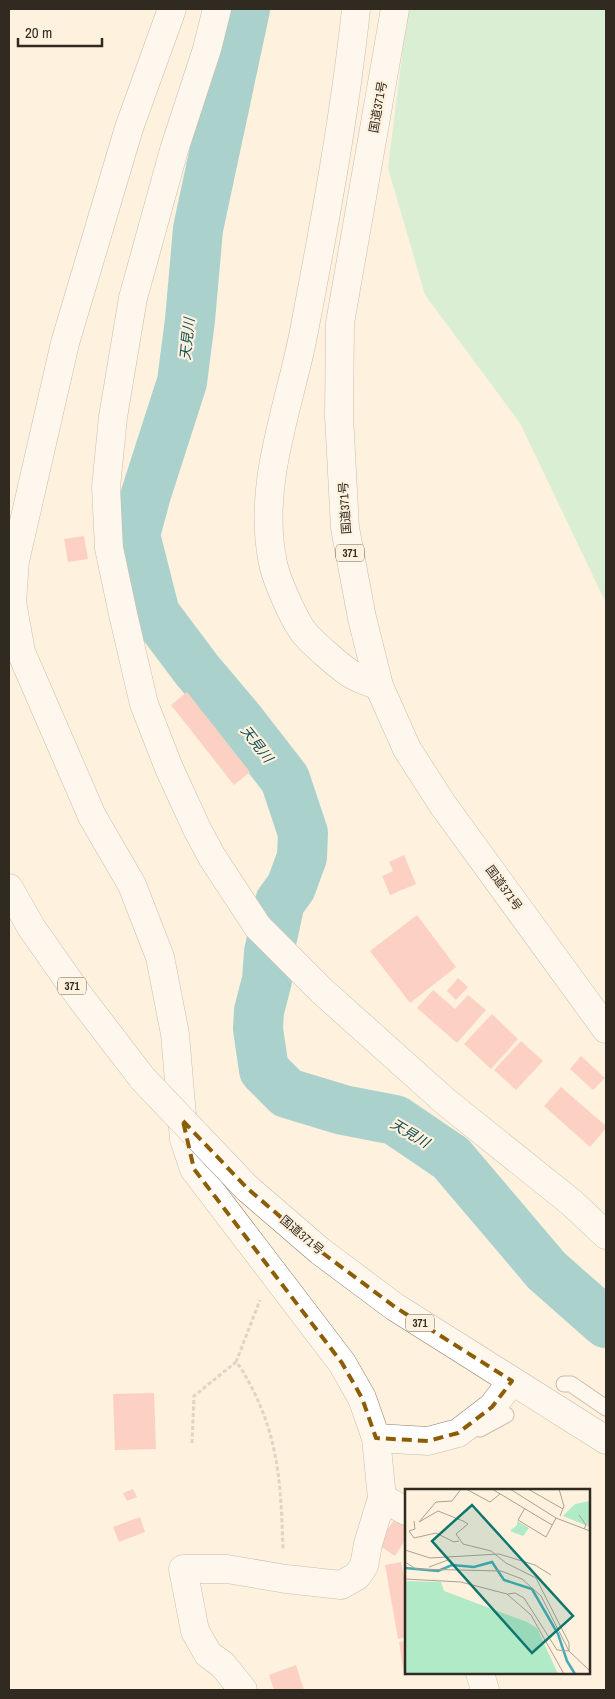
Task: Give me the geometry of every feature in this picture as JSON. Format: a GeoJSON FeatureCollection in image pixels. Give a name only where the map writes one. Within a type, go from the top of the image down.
{"type":"FeatureCollection","features":[{"type":"Feature","properties":{"kind":"main road"},"geometry":{"type":"LineString","coordinates":[[172,9],[129,128],[66,343],[15,561],[12,602],[21,652],[92,816],[132,885],[160,957],[175,1034],[184,1140],[194,1169],[342,1363],[362,1398],[376,1445],[382,1498],[368,1544],[364,1566],[357,1576],[341,1585],[286,1579],[227,1569],[184,1569],[195,1631],[208,1654],[223,1665],[243,1690]]}},
{"type":"Feature","properties":{"kind":"main road"},"geometry":{"type":"LineString","coordinates":[[217,9],[207,49],[174,150],[132,298],[113,417],[107,495],[109,548],[122,614],[144,704],[169,768],[204,843],[258,927],[322,991],[446,1102],[572,1203],[606,1235]]}},
{"type":"Feature","properties":{"kind":"main road"},"geometry":{"type":"LineString","coordinates":[[356,9],[350,67],[305,328],[272,469],[268,518],[273,564],[291,610],[305,634],[349,673],[379,686]]}},
{"type":"Feature","properties":{"kind":"main road","name":"国道371号"},"geometry":{"type":"LineString","coordinates":[[395,9],[340,323],[339,416],[345,528],[362,618],[379,686],[407,748],[443,805],[606,1029]]}},
{"type":"Feature","properties":{"kind":"main road","name":"国道371号"},"geometry":{"type":"LineString","coordinates":[[9,888],[31,927],[80,997],[142,1079],[246,1188],[320,1252],[395,1307],[606,1440]]}},
{"type":"Feature","properties":{"kind":"main road"},"geometry":{"type":"LineString","coordinates":[[376,1445],[428,1441],[458,1433],[492,1407],[512,1381]]}},
{"type":"Feature","properties":{"kind":"main road"},"geometry":{"type":"LineString","coordinates":[[382,1498],[405,1510]]}},
{"type":"Feature","properties":{"kind":"main road"},"geometry":{"type":"LineString","coordinates":[[480,1674],[485,1690]]}},
{"type":"Feature","properties":{"kind":"lane"},"geometry":{"type":"LineString","coordinates":[[564,1384],[571,1384],[606,1408]]}},
{"type":"Feature","properties":{"kind":"lane"},"geometry":{"type":"LineString","coordinates":[[376,1445],[439,1452],[506,1416]]}},
{"type":"Feature","properties":{"kind":"path"},"geometry":{"type":"LineString","coordinates":[[192,1443],[194,1396],[236,1362],[260,1299]]}},
{"type":"Feature","properties":{"kind":"path"},"geometry":{"type":"LineString","coordinates":[[236,1362],[241,1367],[258,1400],[271,1432],[278,1468],[286,1579]]}},
{"type":"Feature","properties":{"kind":"highlighted area"},"geometry":{"type":"Polygon","coordinates":[[[183,1121],[247,1188],[320,1251],[395,1307],[512,1381],[492,1407],[458,1433],[428,1441],[376,1438],[362,1398],[342,1363],[194,1169],[183,1121]]]}},
{"type":"Feature","properties":{"kind":"green space"},"geometry":{"type":"Polygon","coordinates":[[[408,9],[606,9],[606,603],[520,423],[425,295],[388,168],[408,9]]]}},
{"type":"Feature","properties":{"kind":"building"},"geometry":{"type":"Polygon","coordinates":[[[84,536],[88,559],[68,562],[64,539],[84,536]]]}},
{"type":"Feature","properties":{"kind":"building"},"geometry":{"type":"Polygon","coordinates":[[[187,692],[250,772],[234,785],[171,705],[187,692]]]}},
{"type":"Feature","properties":{"kind":"building"},"geometry":{"type":"Polygon","coordinates":[[[404,855],[416,884],[390,895],[382,876],[393,871],[389,862],[404,855]]]}},
{"type":"Feature","properties":{"kind":"building"},"geometry":{"type":"Polygon","coordinates":[[[417,915],[456,967],[410,1003],[370,951],[417,915]]]}},
{"type":"Feature","properties":{"kind":"building"},"geometry":{"type":"Polygon","coordinates":[[[458,978],[468,987],[456,1000],[447,991],[458,978]]]}},
{"type":"Feature","properties":{"kind":"building"},"geometry":{"type":"Polygon","coordinates":[[[433,990],[455,1009],[468,995],[486,1010],[457,1043],[417,1008],[433,990]]]}},
{"type":"Feature","properties":{"kind":"building"},"geometry":{"type":"Polygon","coordinates":[[[492,1014],[518,1039],[491,1069],[464,1044],[492,1014]]]}},
{"type":"Feature","properties":{"kind":"building"},"geometry":{"type":"Polygon","coordinates":[[[521,1041],[543,1061],[516,1090],[494,1070],[521,1041]]]}},
{"type":"Feature","properties":{"kind":"building"},"geometry":{"type":"Polygon","coordinates":[[[581,1056],[605,1078],[593,1090],[570,1069],[581,1056]]]}},
{"type":"Feature","properties":{"kind":"building"},"geometry":{"type":"Polygon","coordinates":[[[561,1087],[606,1126],[590,1147],[544,1106],[561,1087]]]}},
{"type":"Feature","properties":{"kind":"building"},"geometry":{"type":"Polygon","coordinates":[[[154,1393],[156,1449],[115,1450],[113,1394],[154,1393]]]}},
{"type":"Feature","properties":{"kind":"building"},"geometry":{"type":"Polygon","coordinates":[[[133,1489],[137,1497],[127,1501],[123,1493],[133,1489]]]}},
{"type":"Feature","properties":{"kind":"building"},"geometry":{"type":"Polygon","coordinates":[[[140,1517],[145,1532],[119,1542],[113,1527],[140,1517]]]}},
{"type":"Feature","properties":{"kind":"building"},"geometry":{"type":"Polygon","coordinates":[[[395,1519],[405,1526],[405,1541],[395,1556],[377,1544],[395,1519]]]}},
{"type":"Feature","properties":{"kind":"building"},"geometry":{"type":"Polygon","coordinates":[[[401,1562],[405,1576],[405,1637],[398,1639],[385,1565],[401,1562]]]}},
{"type":"Feature","properties":{"kind":"building"},"geometry":{"type":"Polygon","coordinates":[[[405,1641],[405,1674],[415,1674],[404,1676],[399,1642],[405,1641]]]}},
{"type":"Feature","properties":{"kind":"building"},"geometry":{"type":"Polygon","coordinates":[[[296,1665],[304,1690],[274,1690],[269,1675],[296,1665]]]}},
{"type":"Feature","properties":{"kind":"waterway","name":"天見川"},"geometry":{"type":"LineString","coordinates":[[245,9],[198,229],[190,320],[182,382],[146,494],[135,535],[155,614],[197,670],[285,779],[303,833],[302,857],[291,887],[280,902],[269,952],[267,980],[259,1011],[258,1029],[264,1070],[287,1093],[343,1110],[395,1120],[451,1158],[547,1271],[606,1323]]}}]}
